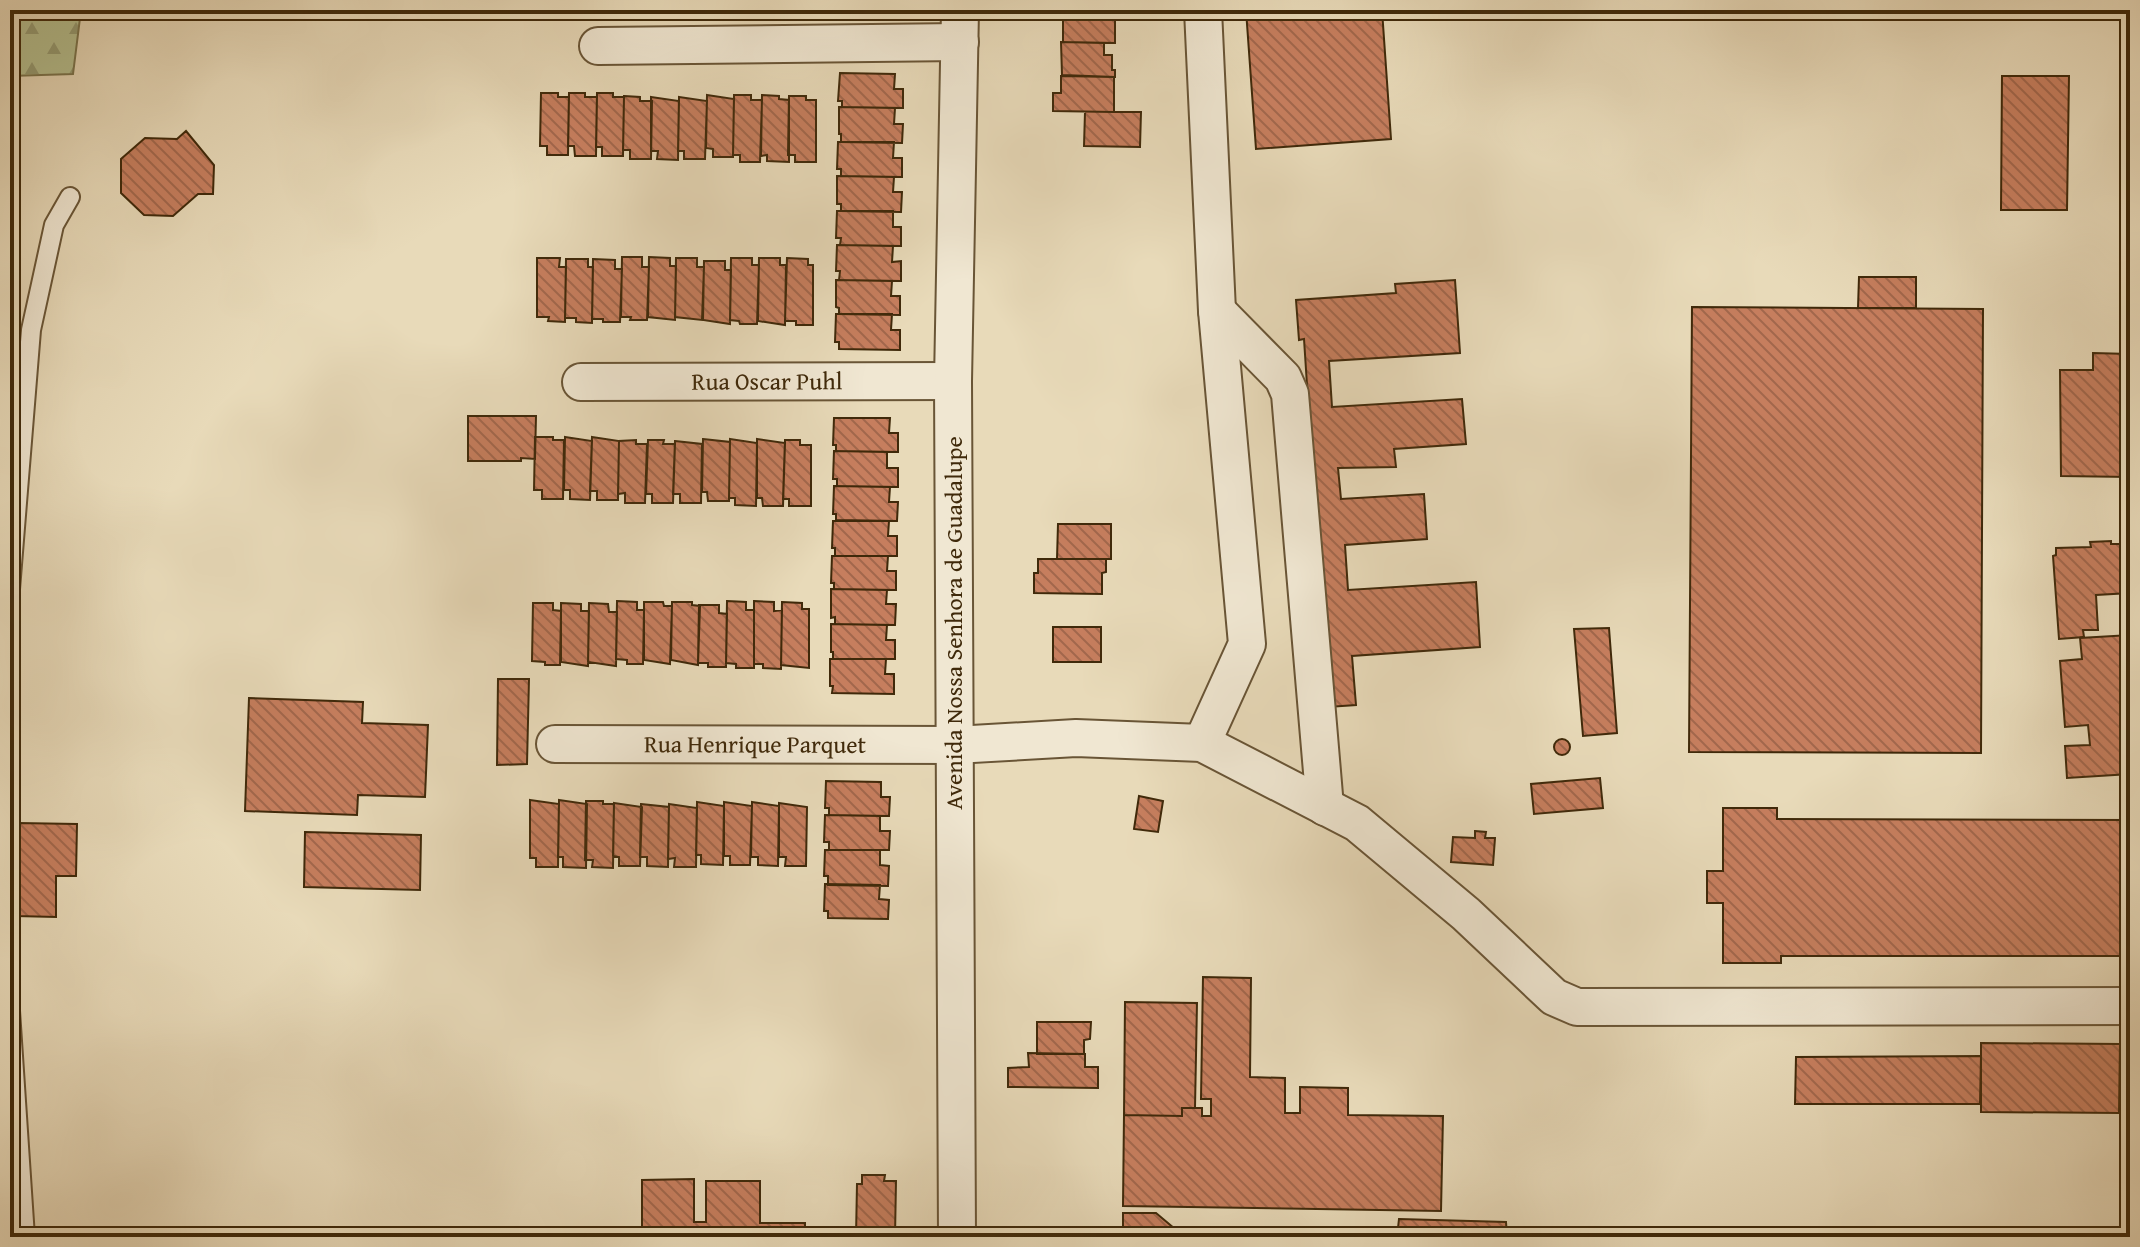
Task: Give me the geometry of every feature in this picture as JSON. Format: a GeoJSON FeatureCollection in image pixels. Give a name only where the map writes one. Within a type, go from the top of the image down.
{"type":"FeatureCollection","features":[{"type":"Feature","properties":{"kind":"street"},"geometry":{"type":"LineString","coordinates":[[1203,10],[1217,311],[1247,644],[1202,743],[1357,823],[1466,914],[1554,997],[1577,1007],[2130,1006]]}},
{"type":"Feature","properties":{"kind":"street"},"geometry":{"type":"LineString","coordinates":[[598,46],[960,26]]}},
{"type":"Feature","properties":{"kind":"street","name":"Avenida Nossa Senhora de Guadalupe"},"geometry":{"type":"LineString","coordinates":[[957,1237],[953,381],[960,26]]}},
{"type":"Feature","properties":{"kind":"street"},"geometry":{"type":"LineString","coordinates":[[1217,311],[1283,378],[1290,394],[1325,807]]}},
{"type":"Feature","properties":{"kind":"street","name":"Rua Oscar Puhl"},"geometry":{"type":"LineString","coordinates":[[581,382],[953,381]]}},
{"type":"Feature","properties":{"kind":"street","name":"Rua Henrique Parquet"},"geometry":{"type":"LineString","coordinates":[[555,744],[955,745],[1076,738],[1202,743]]}},
{"type":"Feature","properties":{"kind":"lane"},"geometry":{"type":"LineString","coordinates":[[10,589],[31,330],[54,225],[70,197]]}},
{"type":"Feature","properties":{"kind":"lane"},"geometry":{"type":"LineString","coordinates":[[10,1011],[25,1237]]}},
{"type":"Feature","properties":{"kind":"green space"},"geometry":{"type":"Polygon","coordinates":[[[10,10],[81,10],[73,74],[10,76],[10,10]]]}},
{"type":"Feature","properties":{"kind":"green space"},"geometry":{"type":"Polygon","coordinates":[[[532,10],[937,10],[937,20],[532,14],[532,10]]]}},
{"type":"Feature","properties":{"kind":"building"},"geometry":{"type":"Polygon","coordinates":[[[1063,10],[1115,10],[1115,43],[1063,42],[1063,10]]]}},
{"type":"Feature","properties":{"kind":"building"},"geometry":{"type":"Polygon","coordinates":[[[1246,10],[1382,10],[1391,139],[1256,149],[1246,10]]]}},
{"type":"Feature","properties":{"kind":"building"},"geometry":{"type":"Polygon","coordinates":[[[1988,10],[2053,10],[2053,20],[1988,19],[1988,10]]]}},
{"type":"Feature","properties":{"kind":"building"},"geometry":{"type":"Polygon","coordinates":[[[1061,42],[1104,43],[1104,55],[1112,55],[1115,77],[1062,75],[1061,42]]]}},
{"type":"Feature","properties":{"kind":"building"},"geometry":{"type":"Polygon","coordinates":[[[840,73],[895,74],[894,89],[903,89],[903,108],[842,107],[842,101],[838,101],[840,73]]]}},
{"type":"Feature","properties":{"kind":"building"},"geometry":{"type":"Polygon","coordinates":[[[1061,76],[1114,77],[1114,112],[1053,111],[1053,93],[1061,93],[1061,76]]]}},
{"type":"Feature","properties":{"kind":"building"},"geometry":{"type":"Polygon","coordinates":[[[2002,76],[2069,76],[2067,210],[2001,210],[2002,76]]]}},
{"type":"Feature","properties":{"kind":"building"},"geometry":{"type":"Polygon","coordinates":[[[541,93],[558,93],[558,97],[569,97],[568,155],[547,155],[547,146],[540,146],[541,93]]]}},
{"type":"Feature","properties":{"kind":"building"},"geometry":{"type":"Polygon","coordinates":[[[569,93],[597,97],[596,156],[575,156],[574,146],[568,146],[569,93]]]}},
{"type":"Feature","properties":{"kind":"building"},"geometry":{"type":"Polygon","coordinates":[[[597,93],[624,97],[623,156],[602,156],[602,147],[596,147],[597,93]]]}},
{"type":"Feature","properties":{"kind":"building"},"geometry":{"type":"Polygon","coordinates":[[[707,95],[734,99],[733,157],[713,157],[713,149],[706,148],[707,95]]]}},
{"type":"Feature","properties":{"kind":"building"},"geometry":{"type":"Polygon","coordinates":[[[734,95],[751,95],[751,100],[762,100],[760,162],[740,162],[740,155],[733,155],[734,95]]]}},
{"type":"Feature","properties":{"kind":"building"},"geometry":{"type":"Polygon","coordinates":[[[762,95],[789,100],[789,162],[767,161],[767,155],[761,156],[762,95]]]}},
{"type":"Feature","properties":{"kind":"building"},"geometry":{"type":"Polygon","coordinates":[[[624,96],[652,101],[651,159],[630,159],[630,150],[623,150],[624,96]]]}},
{"type":"Feature","properties":{"kind":"building"},"geometry":{"type":"Polygon","coordinates":[[[789,96],[806,96],[806,100],[816,100],[816,162],[795,162],[795,155],[788,155],[789,96]]]}},
{"type":"Feature","properties":{"kind":"building"},"geometry":{"type":"Polygon","coordinates":[[[651,97],[679,101],[678,160],[657,159],[658,151],[651,151],[651,97]]]}},
{"type":"Feature","properties":{"kind":"building"},"geometry":{"type":"Polygon","coordinates":[[[679,97],[707,101],[705,159],[684,159],[684,151],[678,151],[679,97]]]}},
{"type":"Feature","properties":{"kind":"building"},"geometry":{"type":"Polygon","coordinates":[[[839,107],[895,108],[894,124],[903,124],[902,143],[841,142],[839,107]]]}},
{"type":"Feature","properties":{"kind":"building"},"geometry":{"type":"Polygon","coordinates":[[[1085,112],[1141,112],[1140,147],[1084,146],[1085,112]]]}},
{"type":"Feature","properties":{"kind":"building"},"geometry":{"type":"Polygon","coordinates":[[[186,131],[214,165],[213,194],[198,194],[173,216],[144,215],[121,193],[121,159],[145,138],[177,139],[186,131]]]}},
{"type":"Feature","properties":{"kind":"building"},"geometry":{"type":"Polygon","coordinates":[[[838,142],[894,142],[893,158],[902,158],[902,177],[841,176],[841,169],[837,169],[838,142]]]}},
{"type":"Feature","properties":{"kind":"building"},"geometry":{"type":"Polygon","coordinates":[[[837,176],[894,177],[893,192],[902,192],[901,212],[841,211],[841,204],[837,204],[837,176]]]}},
{"type":"Feature","properties":{"kind":"building"},"geometry":{"type":"Polygon","coordinates":[[[837,211],[893,211],[893,227],[901,227],[901,246],[840,245],[841,238],[836,238],[837,211]]]}},
{"type":"Feature","properties":{"kind":"building"},"geometry":{"type":"Polygon","coordinates":[[[837,245],[893,246],[892,262],[901,261],[901,281],[839,280],[840,271],[836,271],[837,245]]]}},
{"type":"Feature","properties":{"kind":"building"},"geometry":{"type":"Polygon","coordinates":[[[622,257],[642,257],[642,267],[649,267],[647,320],[621,317],[622,257]]]}},
{"type":"Feature","properties":{"kind":"building"},"geometry":{"type":"Polygon","coordinates":[[[649,257],[670,258],[670,266],[676,266],[675,320],[648,317],[649,257]]]}},
{"type":"Feature","properties":{"kind":"building"},"geometry":{"type":"Polygon","coordinates":[[[537,258],[560,258],[559,267],[566,267],[565,322],[537,317],[537,258]]]}},
{"type":"Feature","properties":{"kind":"building"},"geometry":{"type":"Polygon","coordinates":[[[676,258],[697,258],[697,267],[704,267],[702,320],[675,317],[676,258]]]}},
{"type":"Feature","properties":{"kind":"building"},"geometry":{"type":"Polygon","coordinates":[[[731,258],[752,258],[752,265],[759,265],[757,324],[740,324],[739,321],[730,320],[731,258]]]}},
{"type":"Feature","properties":{"kind":"building"},"geometry":{"type":"Polygon","coordinates":[[[759,258],[780,258],[780,265],[786,265],[785,325],[758,321],[759,258]]]}},
{"type":"Feature","properties":{"kind":"building"},"geometry":{"type":"Polygon","coordinates":[[[787,258],[808,259],[808,265],[813,265],[813,325],[796,325],[796,321],[785,321],[787,258]]]}},
{"type":"Feature","properties":{"kind":"building"},"geometry":{"type":"Polygon","coordinates":[[[566,259],[588,259],[588,267],[593,267],[592,323],[565,318],[566,259]]]}},
{"type":"Feature","properties":{"kind":"building"},"geometry":{"type":"Polygon","coordinates":[[[593,259],[615,260],[615,269],[622,269],[620,322],[592,319],[593,259]]]}},
{"type":"Feature","properties":{"kind":"building"},"geometry":{"type":"Polygon","coordinates":[[[704,261],[725,261],[725,270],[731,270],[730,324],[703,320],[704,261]]]}},
{"type":"Feature","properties":{"kind":"building"},"geometry":{"type":"Polygon","coordinates":[[[1859,277],[1916,277],[1916,308],[1858,308],[1859,277]]]}},
{"type":"Feature","properties":{"kind":"building"},"geometry":{"type":"Polygon","coordinates":[[[836,280],[892,281],[891,296],[900,296],[900,315],[839,314],[836,280]]]}},
{"type":"Feature","properties":{"kind":"building"},"geometry":{"type":"Polygon","coordinates":[[[1455,280],[1460,353],[1329,361],[1332,407],[1462,399],[1466,444],[1394,449],[1396,467],[1338,468],[1341,499],[1424,494],[1427,539],[1345,545],[1348,590],[1476,582],[1480,647],[1352,656],[1356,705],[1328,707],[1304,339],[1299,340],[1296,300],[1396,293],[1395,284],[1455,280]]]}},
{"type":"Feature","properties":{"kind":"building"},"geometry":{"type":"Polygon","coordinates":[[[1692,307],[1983,309],[1981,753],[1689,752],[1692,307]]]}},
{"type":"Feature","properties":{"kind":"building"},"geometry":{"type":"Polygon","coordinates":[[[836,314],[892,314],[891,330],[900,330],[900,350],[839,349],[839,342],[835,342],[836,314]]]}},
{"type":"Feature","properties":{"kind":"building"},"geometry":{"type":"Polygon","coordinates":[[[2093,353],[2130,354],[2130,477],[2061,476],[2060,370],[2093,370],[2093,353]]]}},
{"type":"Feature","properties":{"kind":"building"},"geometry":{"type":"Polygon","coordinates":[[[468,416],[536,416],[535,459],[468,461],[468,416]]]}},
{"type":"Feature","properties":{"kind":"building"},"geometry":{"type":"Polygon","coordinates":[[[834,418],[890,418],[889,433],[898,433],[898,452],[836,451],[836,445],[833,445],[834,418]]]}},
{"type":"Feature","properties":{"kind":"building"},"geometry":{"type":"Polygon","coordinates":[[[535,437],[564,440],[563,499],[542,499],[542,490],[534,490],[535,437]]]}},
{"type":"Feature","properties":{"kind":"building"},"geometry":{"type":"Polygon","coordinates":[[[565,437],[592,441],[590,500],[570,499],[570,490],[564,490],[565,437]]]}},
{"type":"Feature","properties":{"kind":"building"},"geometry":{"type":"Polygon","coordinates":[[[592,437],[619,441],[618,500],[597,500],[597,491],[590,491],[592,437]]]}},
{"type":"Feature","properties":{"kind":"building"},"geometry":{"type":"Polygon","coordinates":[[[703,439],[730,442],[729,501],[708,501],[707,492],[702,492],[703,439]]]}},
{"type":"Feature","properties":{"kind":"building"},"geometry":{"type":"Polygon","coordinates":[[[730,439],[757,443],[756,506],[735,505],[735,498],[729,498],[730,439]]]}},
{"type":"Feature","properties":{"kind":"building"},"geometry":{"type":"Polygon","coordinates":[[[757,439],[785,443],[783,506],[763,506],[762,498],[757,498],[757,439]]]}},
{"type":"Feature","properties":{"kind":"building"},"geometry":{"type":"Polygon","coordinates":[[[636,440],[636,444],[647,444],[645,503],[625,503],[625,493],[618,494],[619,441],[636,440]]]}},
{"type":"Feature","properties":{"kind":"building"},"geometry":{"type":"Polygon","coordinates":[[[648,440],[675,444],[673,503],[652,503],[652,494],[646,494],[648,440]]]}},
{"type":"Feature","properties":{"kind":"building"},"geometry":{"type":"Polygon","coordinates":[[[785,440],[800,440],[800,445],[811,445],[811,506],[789,506],[789,499],[783,499],[785,440]]]}},
{"type":"Feature","properties":{"kind":"building"},"geometry":{"type":"Polygon","coordinates":[[[675,441],[702,444],[701,503],[680,503],[680,494],[673,494],[675,441]]]}},
{"type":"Feature","properties":{"kind":"building"},"geometry":{"type":"Polygon","coordinates":[[[834,451],[887,452],[887,468],[898,468],[898,487],[837,486],[837,479],[833,479],[834,451]]]}},
{"type":"Feature","properties":{"kind":"building"},"geometry":{"type":"Polygon","coordinates":[[[834,486],[890,487],[889,502],[898,502],[897,521],[836,520],[836,514],[833,514],[834,486]]]}},
{"type":"Feature","properties":{"kind":"building"},"geometry":{"type":"Polygon","coordinates":[[[833,521],[889,521],[888,536],[897,536],[897,556],[835,556],[835,548],[832,548],[833,521]]]}},
{"type":"Feature","properties":{"kind":"building"},"geometry":{"type":"Polygon","coordinates":[[[1058,524],[1111,524],[1111,559],[1057,559],[1058,524]]]}},
{"type":"Feature","properties":{"kind":"building"},"geometry":{"type":"Polygon","coordinates":[[[2130,535],[2130,593],[2096,595],[2098,630],[2083,630],[2084,637],[2059,639],[2053,556],[2056,555],[2056,548],[2091,547],[2090,542],[2126,544],[2126,536],[2130,535]]]}},
{"type":"Feature","properties":{"kind":"building"},"geometry":{"type":"Polygon","coordinates":[[[832,556],[888,556],[887,571],[896,571],[896,590],[834,589],[834,583],[831,583],[832,556]]]}},
{"type":"Feature","properties":{"kind":"building"},"geometry":{"type":"Polygon","coordinates":[[[1038,559],[1106,559],[1102,594],[1034,593],[1038,559]]]}},
{"type":"Feature","properties":{"kind":"building"},"geometry":{"type":"Polygon","coordinates":[[[831,589],[887,590],[886,604],[896,604],[895,625],[835,624],[835,617],[831,618],[831,589]]]}},
{"type":"Feature","properties":{"kind":"building"},"geometry":{"type":"Polygon","coordinates":[[[617,601],[637,602],[637,610],[644,610],[643,664],[627,664],[627,660],[616,659],[617,601]]]}},
{"type":"Feature","properties":{"kind":"building"},"geometry":{"type":"Polygon","coordinates":[[[727,601],[746,602],[746,610],[754,610],[754,668],[736,668],[736,664],[726,663],[727,601]]]}},
{"type":"Feature","properties":{"kind":"building"},"geometry":{"type":"Polygon","coordinates":[[[754,601],[774,602],[774,611],[782,610],[781,669],[754,664],[754,601]]]}},
{"type":"Feature","properties":{"kind":"building"},"geometry":{"type":"Polygon","coordinates":[[[644,602],[663,602],[664,606],[672,606],[670,664],[644,660],[644,602]]]}},
{"type":"Feature","properties":{"kind":"building"},"geometry":{"type":"Polygon","coordinates":[[[672,602],[692,602],[692,605],[700,606],[698,665],[671,660],[672,602]]]}},
{"type":"Feature","properties":{"kind":"building"},"geometry":{"type":"Polygon","coordinates":[[[782,602],[802,603],[802,609],[809,609],[809,668],[781,665],[782,602]]]}},
{"type":"Feature","properties":{"kind":"building"},"geometry":{"type":"Polygon","coordinates":[[[533,603],[553,603],[553,610],[561,611],[560,665],[532,661],[533,603]]]}},
{"type":"Feature","properties":{"kind":"building"},"geometry":{"type":"Polygon","coordinates":[[[561,603],[581,604],[581,611],[589,611],[588,666],[561,662],[561,603]]]}},
{"type":"Feature","properties":{"kind":"building"},"geometry":{"type":"Polygon","coordinates":[[[589,603],[608,604],[609,612],[617,612],[616,666],[588,662],[589,603]]]}},
{"type":"Feature","properties":{"kind":"building"},"geometry":{"type":"Polygon","coordinates":[[[699,605],[719,605],[719,613],[727,614],[726,667],[708,667],[708,663],[698,663],[699,605]]]}},
{"type":"Feature","properties":{"kind":"building"},"geometry":{"type":"Polygon","coordinates":[[[831,624],[887,625],[886,640],[895,640],[895,659],[833,659],[831,624]]]}},
{"type":"Feature","properties":{"kind":"building"},"geometry":{"type":"Polygon","coordinates":[[[1053,627],[1101,627],[1101,662],[1053,662],[1053,627]]]}},
{"type":"Feature","properties":{"kind":"building"},"geometry":{"type":"Polygon","coordinates":[[[1609,628],[1617,733],[1583,736],[1574,629],[1609,628]]]}},
{"type":"Feature","properties":{"kind":"building"},"geometry":{"type":"Polygon","coordinates":[[[2130,635],[2130,774],[2067,778],[2065,746],[2090,745],[2088,725],[2065,727],[2060,661],[2082,659],[2080,638],[2130,635]]]}},
{"type":"Feature","properties":{"kind":"building"},"geometry":{"type":"Polygon","coordinates":[[[830,659],[886,659],[885,674],[894,674],[894,694],[832,693],[830,659]]]}},
{"type":"Feature","properties":{"kind":"building"},"geometry":{"type":"Polygon","coordinates":[[[498,679],[529,679],[527,764],[497,765],[498,679]]]}},
{"type":"Feature","properties":{"kind":"building"},"geometry":{"type":"Polygon","coordinates":[[[249,698],[363,702],[362,723],[428,725],[425,797],[358,795],[357,815],[245,811],[249,698]]]}},
{"type":"Feature","properties":{"kind":"building"},"geometry":{"type":"Polygon","coordinates":[[[1562,739],[1568,741],[1568,753],[1562,755],[1556,753],[1554,747],[1556,741],[1562,739]]]}},
{"type":"Feature","properties":{"kind":"building"},"geometry":{"type":"Polygon","coordinates":[[[1600,778],[1603,808],[1534,814],[1531,784],[1600,778]]]}},
{"type":"Feature","properties":{"kind":"building"},"geometry":{"type":"Polygon","coordinates":[[[826,781],[881,782],[881,797],[890,797],[889,816],[829,815],[829,808],[825,808],[826,781]]]}},
{"type":"Feature","properties":{"kind":"building"},"geometry":{"type":"Polygon","coordinates":[[[1139,796],[1163,801],[1158,832],[1134,829],[1139,796]]]}},
{"type":"Feature","properties":{"kind":"building"},"geometry":{"type":"Polygon","coordinates":[[[530,800],[559,804],[558,867],[536,867],[536,858],[530,858],[530,800]]]}},
{"type":"Feature","properties":{"kind":"building"},"geometry":{"type":"Polygon","coordinates":[[[559,800],[587,804],[586,868],[563,867],[563,857],[558,857],[559,800]]]}},
{"type":"Feature","properties":{"kind":"building"},"geometry":{"type":"Polygon","coordinates":[[[586,801],[614,804],[613,868],[592,867],[593,860],[585,860],[586,801]]]}},
{"type":"Feature","properties":{"kind":"building"},"geometry":{"type":"Polygon","coordinates":[[[697,802],[724,806],[723,865],[701,864],[701,855],[696,855],[697,802]]]}},
{"type":"Feature","properties":{"kind":"building"},"geometry":{"type":"Polygon","coordinates":[[[724,802],[752,806],[750,865],[730,865],[730,856],[724,856],[724,802]]]}},
{"type":"Feature","properties":{"kind":"building"},"geometry":{"type":"Polygon","coordinates":[[[752,802],[779,806],[778,866],[758,865],[758,857],[751,857],[752,802]]]}},
{"type":"Feature","properties":{"kind":"building"},"geometry":{"type":"Polygon","coordinates":[[[614,803],[642,807],[640,866],[619,866],[619,857],[613,856],[614,803]]]}},
{"type":"Feature","properties":{"kind":"building"},"geometry":{"type":"Polygon","coordinates":[[[779,803],[807,807],[806,866],[785,866],[786,857],[779,857],[779,803]]]}},
{"type":"Feature","properties":{"kind":"building"},"geometry":{"type":"Polygon","coordinates":[[[641,804],[669,807],[668,867],[647,866],[647,857],[640,857],[641,804]]]}},
{"type":"Feature","properties":{"kind":"building"},"geometry":{"type":"Polygon","coordinates":[[[669,804],[697,808],[696,867],[674,867],[675,858],[668,859],[669,804]]]}},
{"type":"Feature","properties":{"kind":"building"},"geometry":{"type":"Polygon","coordinates":[[[1723,808],[1777,808],[1777,819],[2130,820],[2130,956],[1781,956],[1781,963],[1723,963],[1723,903],[1707,903],[1707,871],[1723,871],[1723,808]]]}},
{"type":"Feature","properties":{"kind":"building"},"geometry":{"type":"Polygon","coordinates":[[[825,815],[880,816],[880,831],[890,831],[889,850],[829,850],[829,842],[824,842],[825,815]]]}},
{"type":"Feature","properties":{"kind":"building"},"geometry":{"type":"Polygon","coordinates":[[[18,823],[77,824],[76,876],[56,876],[56,917],[16,916],[18,823]]]}},
{"type":"Feature","properties":{"kind":"building"},"geometry":{"type":"Polygon","coordinates":[[[1475,831],[1486,832],[1485,838],[1495,838],[1493,865],[1451,862],[1453,837],[1475,838],[1475,831]]]}},
{"type":"Feature","properties":{"kind":"building"},"geometry":{"type":"Polygon","coordinates":[[[305,832],[421,835],[420,890],[304,887],[305,832]]]}},
{"type":"Feature","properties":{"kind":"building"},"geometry":{"type":"Polygon","coordinates":[[[825,850],[880,850],[880,865],[889,866],[888,886],[828,885],[828,876],[824,876],[825,850]]]}},
{"type":"Feature","properties":{"kind":"building"},"geometry":{"type":"Polygon","coordinates":[[[825,884],[880,885],[879,899],[889,900],[888,919],[828,918],[828,911],[824,911],[825,884]]]}},
{"type":"Feature","properties":{"kind":"building"},"geometry":{"type":"Polygon","coordinates":[[[1203,977],[1251,978],[1250,1077],[1285,1078],[1285,1113],[1300,1113],[1300,1087],[1348,1088],[1348,1115],[1443,1116],[1441,1211],[1123,1206],[1124,1115],[1182,1116],[1182,1108],[1202,1108],[1202,1116],[1211,1116],[1211,1099],[1201,1099],[1203,977]]]}},
{"type":"Feature","properties":{"kind":"building"},"geometry":{"type":"Polygon","coordinates":[[[1125,1002],[1197,1003],[1195,1108],[1182,1108],[1182,1116],[1124,1115],[1125,1002]]]}},
{"type":"Feature","properties":{"kind":"building"},"geometry":{"type":"Polygon","coordinates":[[[1037,1022],[1091,1022],[1090,1039],[1084,1040],[1084,1054],[1037,1054],[1037,1022]]]}},
{"type":"Feature","properties":{"kind":"building"},"geometry":{"type":"Polygon","coordinates":[[[1981,1043],[2120,1044],[2119,1113],[1981,1112],[1981,1043]]]}},
{"type":"Feature","properties":{"kind":"building"},"geometry":{"type":"Polygon","coordinates":[[[1028,1053],[1085,1054],[1085,1067],[1098,1067],[1098,1088],[1008,1087],[1008,1068],[1029,1067],[1028,1053]]]}},
{"type":"Feature","properties":{"kind":"building"},"geometry":{"type":"Polygon","coordinates":[[[1981,1056],[1980,1104],[1795,1104],[1796,1057],[1981,1056]]]}},
{"type":"Feature","properties":{"kind":"building"},"geometry":{"type":"Polygon","coordinates":[[[862,1175],[885,1175],[884,1181],[896,1181],[895,1237],[856,1237],[857,1184],[862,1184],[862,1175]]]}},
{"type":"Feature","properties":{"kind":"building"},"geometry":{"type":"Polygon","coordinates":[[[694,1179],[694,1222],[706,1222],[706,1181],[760,1181],[760,1223],[805,1223],[805,1237],[642,1234],[642,1180],[694,1179]]]}},
{"type":"Feature","properties":{"kind":"building"},"geometry":{"type":"Polygon","coordinates":[[[1123,1213],[1156,1213],[1175,1229],[1175,1237],[1123,1237],[1123,1213]]]}},
{"type":"Feature","properties":{"kind":"building"},"geometry":{"type":"Polygon","coordinates":[[[1399,1219],[1506,1222],[1507,1237],[1397,1237],[1399,1219]]]}}]}
